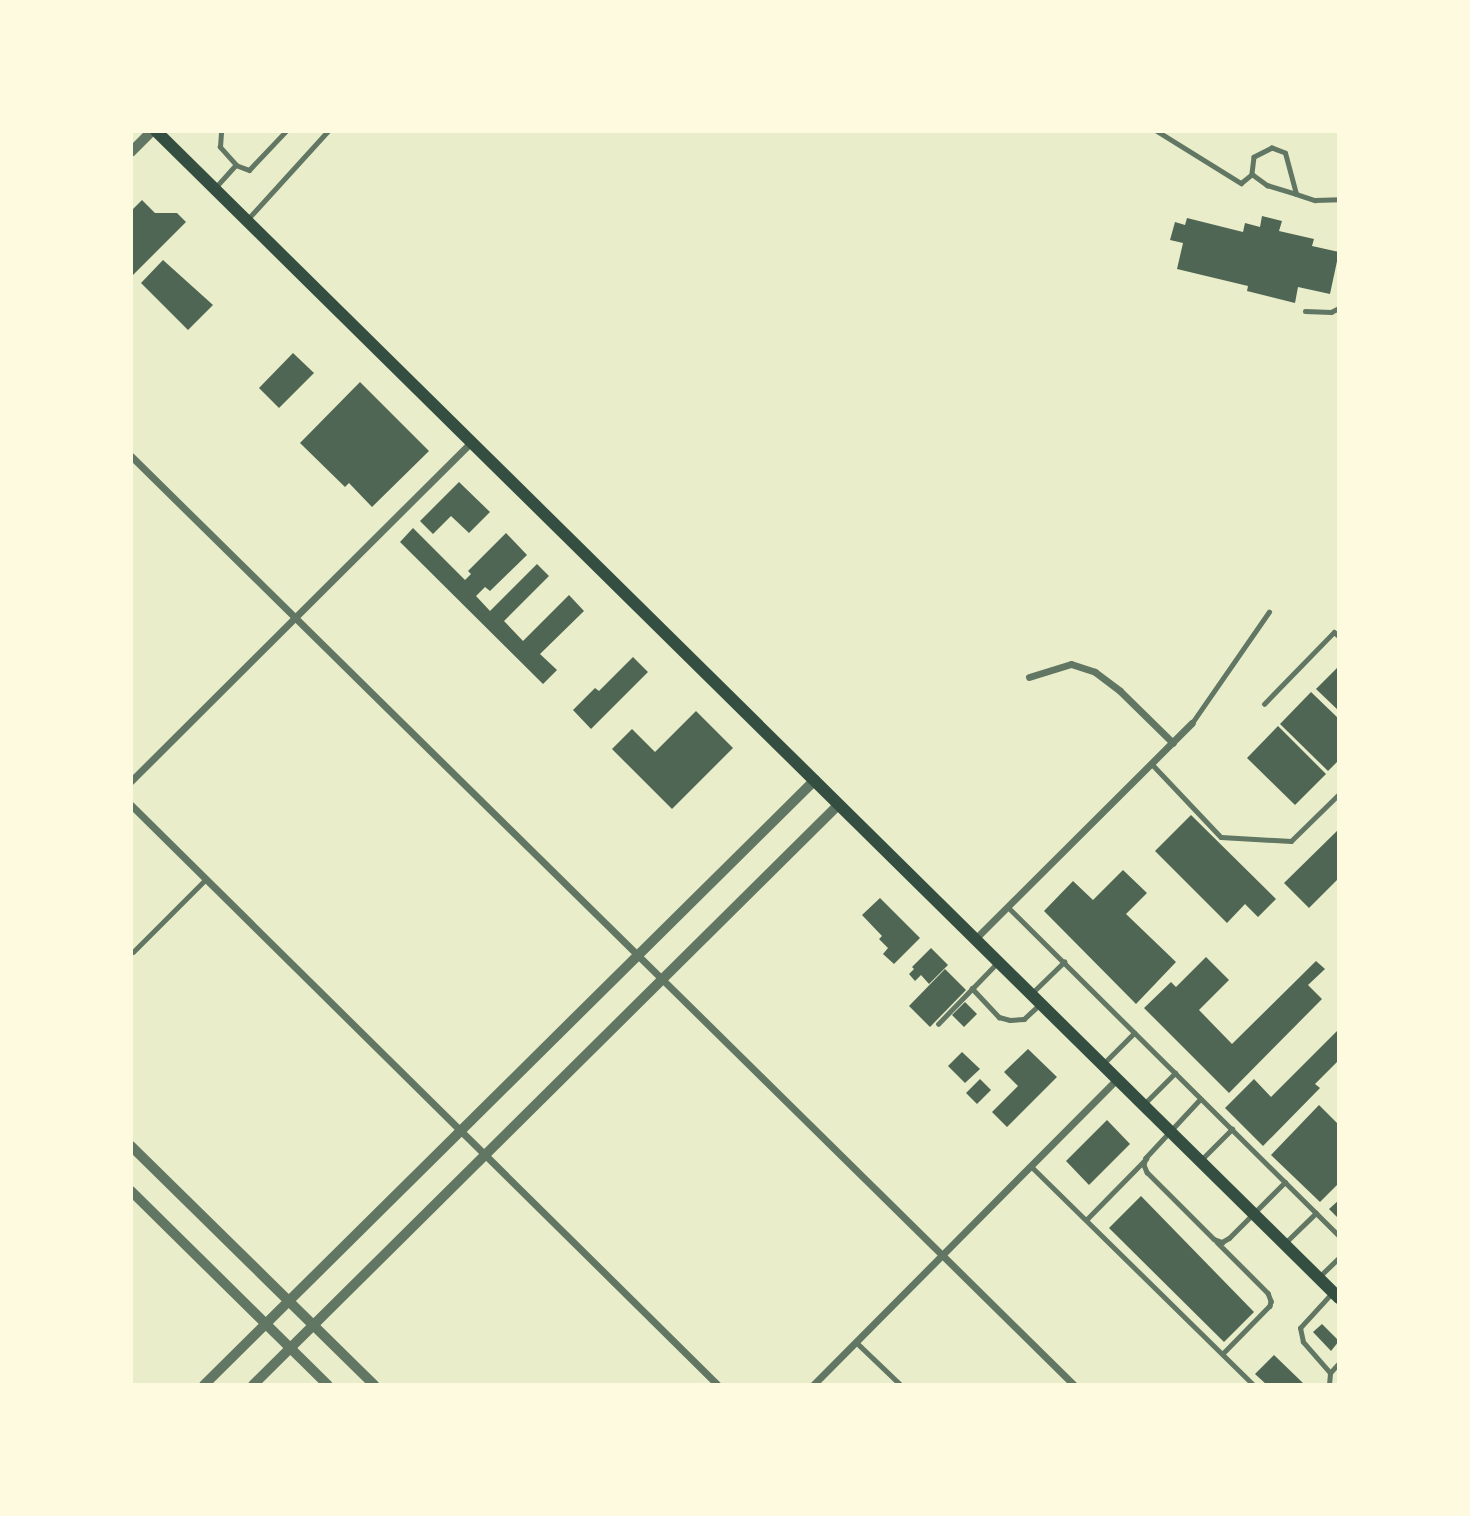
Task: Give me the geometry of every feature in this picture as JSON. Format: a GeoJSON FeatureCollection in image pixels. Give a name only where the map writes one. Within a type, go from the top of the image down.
{"type":"FeatureCollection","features":[{"type":"Feature","properties":{"kind":"main road"},"geometry":{"type":"LineString","coordinates":[[154,131],[1336,1295]]}},
{"type":"Feature","properties":{"kind":"street"},"geometry":{"type":"LineString","coordinates":[[131,152],[154,131]]}},
{"type":"Feature","properties":{"kind":"street"},"geometry":{"type":"LineString","coordinates":[[131,781],[471,442]]}},
{"type":"Feature","properties":{"kind":"street"},"geometry":{"type":"LineString","coordinates":[[131,456],[1074,1385]]}},
{"type":"Feature","properties":{"kind":"street"},"geometry":{"type":"LineString","coordinates":[[1029,677],[1071,664],[1095,672],[1173,743]]}},
{"type":"Feature","properties":{"kind":"street"},"geometry":{"type":"LineString","coordinates":[[975,939],[1192,723]]}},
{"type":"Feature","properties":{"kind":"street"},"geometry":{"type":"LineString","coordinates":[[204,1385],[815,780]]}},
{"type":"Feature","properties":{"kind":"street"},"geometry":{"type":"LineString","coordinates":[[131,804],[718,1385]]}},
{"type":"Feature","properties":{"kind":"street"},"geometry":{"type":"LineString","coordinates":[[253,1385],[839,804]]}},
{"type":"Feature","properties":{"kind":"street"},"geometry":{"type":"LineString","coordinates":[[813,1385],[1117,1079]]}},
{"type":"Feature","properties":{"kind":"street"},"geometry":{"type":"LineString","coordinates":[[131,1146],[374,1385]]}},
{"type":"Feature","properties":{"kind":"street"},"geometry":{"type":"LineString","coordinates":[[131,1191],[328,1385]]}},
{"type":"Feature","properties":{"kind":"lane"},"geometry":{"type":"LineString","coordinates":[[221,131],[220,147],[236,165],[249,170],[286,131]]}},
{"type":"Feature","properties":{"kind":"lane"},"geometry":{"type":"LineString","coordinates":[[247,221],[328,131]]}},
{"type":"Feature","properties":{"kind":"lane"},"geometry":{"type":"LineString","coordinates":[[1157,131],[1241,183],[1252,174],[1254,157],[1272,148],[1286,153],[1296,194]]}},
{"type":"Feature","properties":{"kind":"lane"},"geometry":{"type":"LineString","coordinates":[[214,189],[236,165]]}},
{"type":"Feature","properties":{"kind":"lane"},"geometry":{"type":"LineString","coordinates":[[1252,174],[1267,185],[1315,200],[1339,198]]}},
{"type":"Feature","properties":{"kind":"lane"},"geometry":{"type":"LineString","coordinates":[[1305,311],[1331,312],[1339,308]]}},
{"type":"Feature","properties":{"kind":"lane"},"geometry":{"type":"LineString","coordinates":[[1192,723],[1269,612]]}},
{"type":"Feature","properties":{"kind":"lane"},"geometry":{"type":"LineString","coordinates":[[1264,704],[1334,632],[1339,636]]}},
{"type":"Feature","properties":{"kind":"lane"},"geometry":{"type":"LineString","coordinates":[[1152,764],[1221,836],[1291,841],[1339,794]]}},
{"type":"Feature","properties":{"kind":"lane"},"geometry":{"type":"LineString","coordinates":[[133,951],[206,878]]}},
{"type":"Feature","properties":{"kind":"lane"},"geometry":{"type":"LineString","coordinates":[[1007,906],[1339,1236]]}},
{"type":"Feature","properties":{"kind":"lane"},"geometry":{"type":"LineString","coordinates":[[938,1024],[998,962]]}},
{"type":"Feature","properties":{"kind":"lane"},"geometry":{"type":"LineString","coordinates":[[972,988],[999,1017],[1010,1020],[1024,1019],[1064,962]]}},
{"type":"Feature","properties":{"kind":"lane"},"geometry":{"type":"LineString","coordinates":[[1102,1064],[1135,1033]]}},
{"type":"Feature","properties":{"kind":"lane"},"geometry":{"type":"LineString","coordinates":[[1143,1105],[1175,1073]]}},
{"type":"Feature","properties":{"kind":"lane"},"geometry":{"type":"LineString","coordinates":[[1086,1220],[1202,1099]]}},
{"type":"Feature","properties":{"kind":"lane"},"geometry":{"type":"LineString","coordinates":[[1200,1160],[1232,1129]]}},
{"type":"Feature","properties":{"kind":"lane"},"geometry":{"type":"LineString","coordinates":[[1146,1158],[1147,1172],[1268,1293],[1270,1306],[1223,1354]]}},
{"type":"Feature","properties":{"kind":"lane"},"geometry":{"type":"LineString","coordinates":[[1032,1167],[1254,1385]]}},
{"type":"Feature","properties":{"kind":"lane"},"geometry":{"type":"LineString","coordinates":[[1213,1239],[1222,1242],[1229,1238],[1284,1182]]}},
{"type":"Feature","properties":{"kind":"lane"},"geometry":{"type":"LineString","coordinates":[[1284,1244],[1316,1213]]}},
{"type":"Feature","properties":{"kind":"lane"},"geometry":{"type":"LineString","coordinates":[[1319,1278],[1339,1258]]}},
{"type":"Feature","properties":{"kind":"lane"},"geometry":{"type":"LineString","coordinates":[[1330,1373],[1303,1342],[1300,1328],[1336,1295]]}},
{"type":"Feature","properties":{"kind":"lane"},"geometry":{"type":"LineString","coordinates":[[856,1341],[901,1385]]}},
{"type":"Feature","properties":{"kind":"lane"},"geometry":{"type":"LineString","coordinates":[[1329,1385],[1330,1373],[1339,1363]]}},
{"type":"Feature","properties":{"kind":"building"},"geometry":{"type":"Polygon","coordinates":[[[142,200],[155,213],[177,213],[186,222],[131,277],[131,211],[142,200]]]}},
{"type":"Feature","properties":{"kind":"building"},"geometry":{"type":"Polygon","coordinates":[[[1262,216],[1282,221],[1279,231],[1314,239],[1312,246],[1339,252],[1330,294],[1298,287],[1295,303],[1247,291],[1248,286],[1177,269],[1183,243],[1170,240],[1175,222],[1185,225],[1187,218],[1243,232],[1245,223],[1260,227],[1262,216]]]}},
{"type":"Feature","properties":{"kind":"building"},"geometry":{"type":"Polygon","coordinates":[[[163,260],[213,305],[188,330],[141,283],[163,260]]]}},
{"type":"Feature","properties":{"kind":"building"},"geometry":{"type":"Polygon","coordinates":[[[293,353],[314,373],[279,408],[259,388],[293,353]]]}},
{"type":"Feature","properties":{"kind":"building"},"geometry":{"type":"Polygon","coordinates":[[[360,382],[429,451],[372,507],[349,483],[345,487],[300,443],[360,382]]]}},
{"type":"Feature","properties":{"kind":"building"},"geometry":{"type":"Polygon","coordinates":[[[459,482],[490,512],[469,533],[451,516],[433,534],[420,521],[459,482]]]}},
{"type":"Feature","properties":{"kind":"building"},"geometry":{"type":"Polygon","coordinates":[[[413,528],[465,580],[471,574],[468,571],[506,533],[527,555],[490,591],[485,587],[476,596],[490,611],[537,564],[549,576],[504,621],[523,641],[569,595],[584,611],[540,654],[557,670],[543,684],[400,542],[413,528]]]}},
{"type":"Feature","properties":{"kind":"building"},"geometry":{"type":"Polygon","coordinates":[[[633,657],[648,672],[591,729],[573,710],[595,688],[599,691],[633,657]]]}},
{"type":"Feature","properties":{"kind":"building"},"geometry":{"type":"Polygon","coordinates":[[[1339,666],[1339,711],[1316,689],[1339,666]]]}},
{"type":"Feature","properties":{"kind":"building"},"geometry":{"type":"Polygon","coordinates":[[[1311,692],[1339,719],[1339,760],[1328,771],[1280,724],[1311,692]]]}},
{"type":"Feature","properties":{"kind":"building"},"geometry":{"type":"Polygon","coordinates":[[[696,711],[733,748],[672,809],[612,749],[632,729],[655,752],[696,711]]]}},
{"type":"Feature","properties":{"kind":"building"},"geometry":{"type":"Polygon","coordinates":[[[1278,726],[1326,774],[1295,805],[1247,758],[1278,726]]]}},
{"type":"Feature","properties":{"kind":"building"},"geometry":{"type":"Polygon","coordinates":[[[1191,815],[1276,899],[1258,917],[1245,904],[1227,923],[1155,851],[1191,815]]]}},
{"type":"Feature","properties":{"kind":"building"},"geometry":{"type":"Polygon","coordinates":[[[1339,829],[1339,878],[1309,908],[1284,883],[1339,829]]]}},
{"type":"Feature","properties":{"kind":"building"},"geometry":{"type":"Polygon","coordinates":[[[1123,870],[1147,893],[1126,914],[1176,962],[1136,1004],[1044,911],[1073,881],[1093,900],[1123,870]]]}},
{"type":"Feature","properties":{"kind":"building"},"geometry":{"type":"Polygon","coordinates":[[[880,898],[920,938],[894,964],[883,954],[888,948],[879,939],[882,936],[862,915],[880,898]]]}},
{"type":"Feature","properties":{"kind":"building"},"geometry":{"type":"Polygon","coordinates":[[[931,948],[948,965],[929,984],[921,975],[915,981],[909,974],[914,969],[912,967],[931,948]]]}},
{"type":"Feature","properties":{"kind":"building"},"geometry":{"type":"Polygon","coordinates":[[[1206,957],[1229,980],[1199,1010],[1232,1044],[1316,961],[1325,969],[1308,985],[1322,999],[1229,1093],[1144,1008],[1171,982],[1176,987],[1206,957]]]}},
{"type":"Feature","properties":{"kind":"building"},"geometry":{"type":"Polygon","coordinates":[[[945,969],[966,990],[930,1027],[909,1006],[945,969]]]}},
{"type":"Feature","properties":{"kind":"building"},"geometry":{"type":"Polygon","coordinates":[[[965,1002],[977,1014],[964,1027],[952,1015],[965,1002]]]}},
{"type":"Feature","properties":{"kind":"building"},"geometry":{"type":"Polygon","coordinates":[[[1339,1029],[1339,1060],[1315,1084],[1320,1088],[1263,1146],[1225,1108],[1254,1079],[1271,1097],[1339,1029]]]}},
{"type":"Feature","properties":{"kind":"building"},"geometry":{"type":"Polygon","coordinates":[[[1028,1049],[1057,1077],[1007,1127],[992,1112],[1018,1086],[1004,1072],[1028,1049]]]}},
{"type":"Feature","properties":{"kind":"building"},"geometry":{"type":"Polygon","coordinates":[[[962,1052],[980,1069],[965,1083],[948,1066],[962,1052]]]}},
{"type":"Feature","properties":{"kind":"building"},"geometry":{"type":"Polygon","coordinates":[[[980,1079],[991,1090],[977,1104],[966,1093],[980,1079]]]}},
{"type":"Feature","properties":{"kind":"building"},"geometry":{"type":"Polygon","coordinates":[[[1319,1105],[1339,1125],[1339,1183],[1320,1202],[1271,1155],[1319,1105]]]}},
{"type":"Feature","properties":{"kind":"building"},"geometry":{"type":"Polygon","coordinates":[[[1107,1120],[1130,1144],[1089,1185],[1066,1161],[1107,1120]]]}},
{"type":"Feature","properties":{"kind":"building"},"geometry":{"type":"Polygon","coordinates":[[[1141,1196],[1254,1312],[1224,1342],[1109,1228],[1141,1196]]]}},
{"type":"Feature","properties":{"kind":"building"},"geometry":{"type":"Polygon","coordinates":[[[1339,1200],[1339,1219],[1329,1209],[1339,1200]]]}},
{"type":"Feature","properties":{"kind":"building"},"geometry":{"type":"Polygon","coordinates":[[[1322,1324],[1339,1341],[1331,1351],[1313,1332],[1322,1324]]]}},
{"type":"Feature","properties":{"kind":"building"},"geometry":{"type":"Polygon","coordinates":[[[1274,1355],[1303,1383],[1301,1385],[1267,1385],[1255,1374],[1274,1355]]]}}]}
